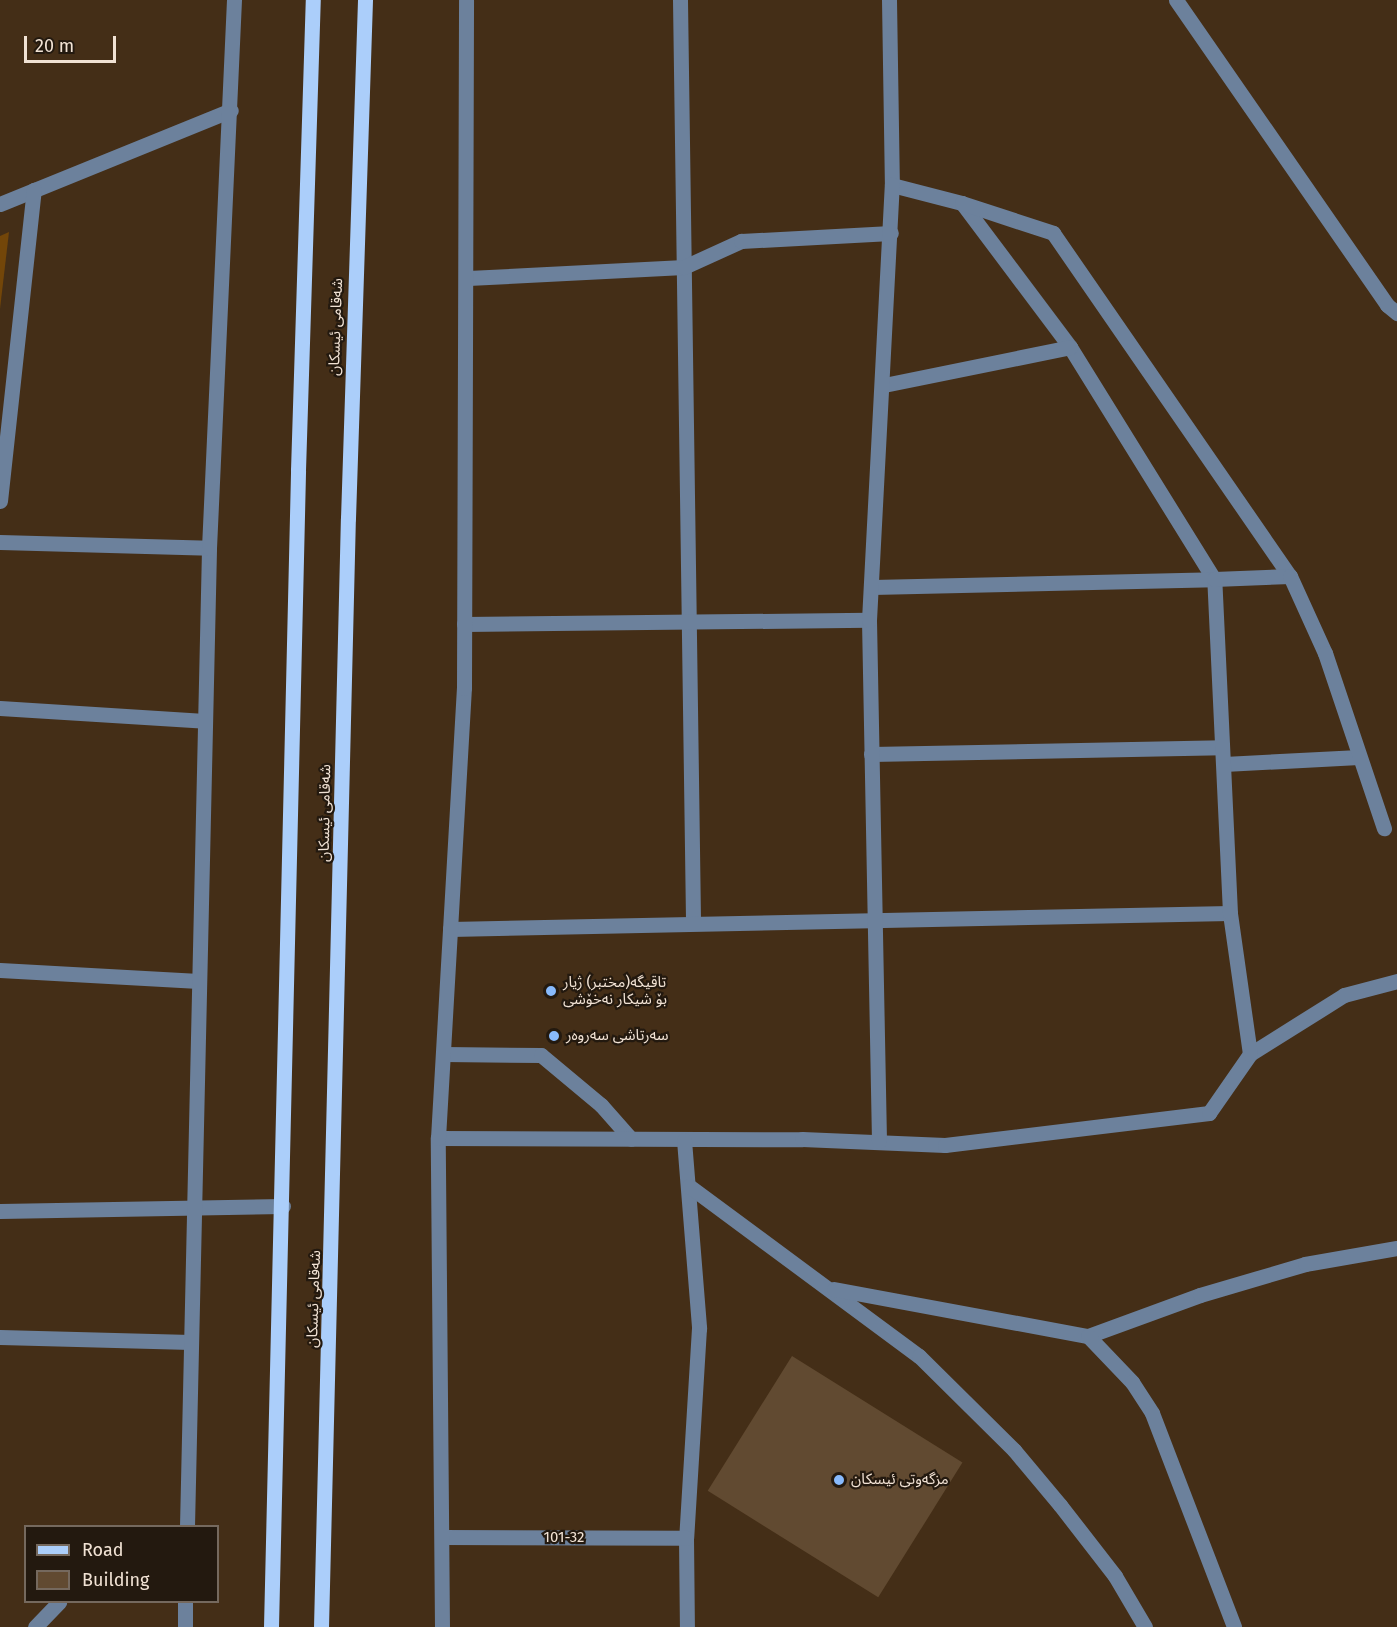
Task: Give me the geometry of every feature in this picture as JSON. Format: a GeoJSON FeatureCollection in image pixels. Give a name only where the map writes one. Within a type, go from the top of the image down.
{"type":"FeatureCollection","features":[{"type":"Feature","properties":{"kind":"main road"},"geometry":{"type":"LineString","coordinates":[[271,1627],[283,1206],[298,470],[313,0]]}},
{"type":"Feature","properties":{"kind":"main road","name":"شەقامی ئیسکان"},"geometry":{"type":"LineString","coordinates":[[321,1627],[365,0]]}},
{"type":"Feature","properties":{"kind":"street"},"geometry":{"type":"LineString","coordinates":[[187,1525],[209,548],[231,110],[234,0]]}},
{"type":"Feature","properties":{"kind":"street"},"geometry":{"type":"LineString","coordinates":[[442,1627],[438,1138],[464,624],[468,278],[466,0]]}},
{"type":"Feature","properties":{"kind":"street"},"geometry":{"type":"LineString","coordinates":[[680,0],[693,922]]}},
{"type":"Feature","properties":{"kind":"street"},"geometry":{"type":"LineString","coordinates":[[879,1141],[869,620],[891,234],[888,0]]}},
{"type":"Feature","properties":{"kind":"street"},"geometry":{"type":"LineString","coordinates":[[1176,0],[1387,305],[1397,313]]}},
{"type":"Feature","properties":{"kind":"street"},"geometry":{"type":"LineString","coordinates":[[0,204],[231,110]]}},
{"type":"Feature","properties":{"kind":"street"},"geometry":{"type":"LineString","coordinates":[[892,185],[962,203],[1053,232],[1290,576],[1325,653],[1384,828]]}},
{"type":"Feature","properties":{"kind":"street"},"geometry":{"type":"LineString","coordinates":[[0,501],[34,190]]}},
{"type":"Feature","properties":{"kind":"street"},"geometry":{"type":"LineString","coordinates":[[962,203],[1070,347],[1214,579],[1230,913],[1250,1054]]}},
{"type":"Feature","properties":{"kind":"street"},"geometry":{"type":"LineString","coordinates":[[468,278],[684,267],[741,241],[891,234]]}},
{"type":"Feature","properties":{"kind":"street"},"geometry":{"type":"LineString","coordinates":[[884,385],[1070,347]]}},
{"type":"Feature","properties":{"kind":"street"},"geometry":{"type":"LineString","coordinates":[[0,542],[209,548]]}},
{"type":"Feature","properties":{"kind":"street"},"geometry":{"type":"LineString","coordinates":[[872,587],[1290,576]]}},
{"type":"Feature","properties":{"kind":"street"},"geometry":{"type":"LineString","coordinates":[[464,624],[869,620]]}},
{"type":"Feature","properties":{"kind":"street"},"geometry":{"type":"LineString","coordinates":[[0,708],[205,721]]}},
{"type":"Feature","properties":{"kind":"street"},"geometry":{"type":"LineString","coordinates":[[871,754],[1222,747]]}},
{"type":"Feature","properties":{"kind":"street"},"geometry":{"type":"LineString","coordinates":[[1224,765],[1359,757]]}},
{"type":"Feature","properties":{"kind":"street"},"geometry":{"type":"LineString","coordinates":[[450,928],[875,918],[1230,913]]}},
{"type":"Feature","properties":{"kind":"street"},"geometry":{"type":"LineString","coordinates":[[0,970],[199,981]]}},
{"type":"Feature","properties":{"kind":"street"},"geometry":{"type":"LineString","coordinates":[[438,1138],[879,1141],[945,1145],[1199,1116],[1216,1105],[1236,1070],[1250,1054],[1344,995],[1397,981]]}},
{"type":"Feature","properties":{"kind":"street"},"geometry":{"type":"LineString","coordinates":[[444,1054],[541,1055],[602,1105],[632,1139]]}},
{"type":"Feature","properties":{"kind":"street"},"geometry":{"type":"LineString","coordinates":[[684,1140],[699,1328],[686,1538],[687,1627]]}},
{"type":"Feature","properties":{"kind":"street"},"geometry":{"type":"LineString","coordinates":[[689,1186],[831,1288],[919,1356],[1014,1450],[1115,1576],[1145,1627]]}},
{"type":"Feature","properties":{"kind":"street"},"geometry":{"type":"LineString","coordinates":[[0,1211],[283,1206]]}},
{"type":"Feature","properties":{"kind":"street"},"geometry":{"type":"LineString","coordinates":[[831,1288],[1088,1336],[1200,1294],[1305,1264],[1397,1248]]}},
{"type":"Feature","properties":{"kind":"street"},"geometry":{"type":"LineString","coordinates":[[1088,1336],[1132,1382],[1152,1413],[1234,1627]]}},
{"type":"Feature","properties":{"kind":"street"},"geometry":{"type":"LineString","coordinates":[[0,1337],[191,1342]]}},
{"type":"Feature","properties":{"kind":"street","name":"101-32"},"geometry":{"type":"LineString","coordinates":[[442,1537],[686,1538]]}},
{"type":"Feature","properties":{"kind":"street"},"geometry":{"type":"LineString","coordinates":[[35,1627],[58,1603]]}},
{"type":"Feature","properties":{"kind":"street"},"geometry":{"type":"LineString","coordinates":[[184,1627],[185,1603]]}},
{"type":"Feature","properties":{"kind":"shaded area"},"geometry":{"type":"Polygon","coordinates":[[[9,232],[0,309],[0,236],[9,232]]]}},
{"type":"Feature","properties":{"kind":"building","name":"مزگەوتی ئیسکان"},"geometry":{"type":"Polygon","coordinates":[[[792,1356],[962,1463],[878,1597],[708,1491],[792,1356]]]}},
{"type":"Feature","properties":{"kind":"place","name":"تاقیگە(مختبر) ژیار بۆ شیکار نەخۆشی"},"geometry":{"type":"Point","coordinates":[551,991]}},
{"type":"Feature","properties":{"kind":"place","name":"سەرتاشی سەروەر"},"geometry":{"type":"Point","coordinates":[554,1036]}},
{"type":"Feature","properties":{"kind":"place","name":"مزگەوتی ئیسکان"},"geometry":{"type":"Point","coordinates":[839,1480]}}]}
